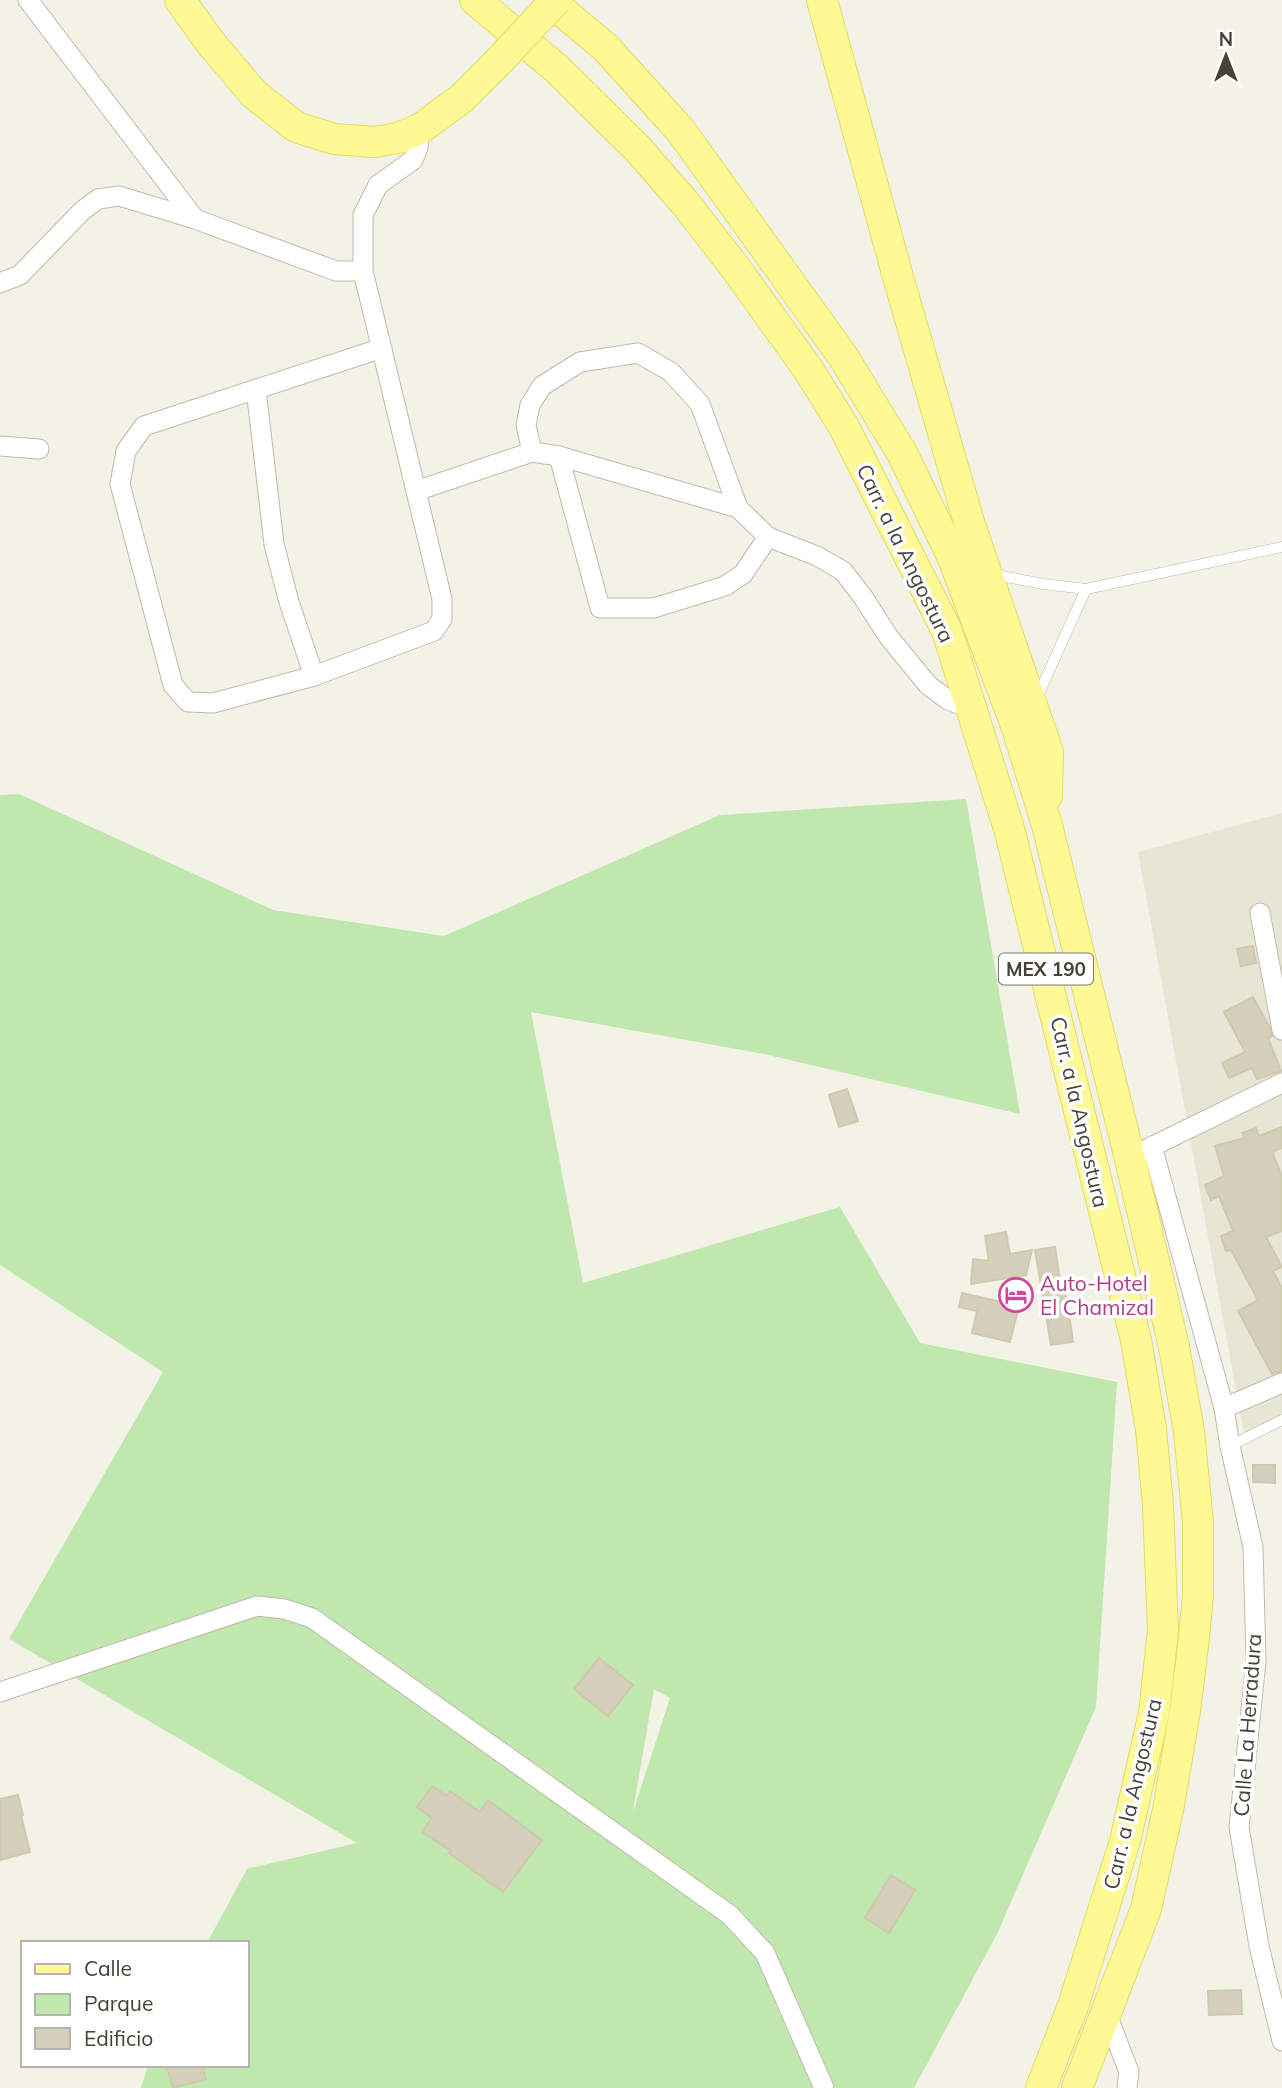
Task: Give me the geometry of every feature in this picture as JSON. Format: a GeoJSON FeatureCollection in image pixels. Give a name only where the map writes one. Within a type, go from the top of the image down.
{"type":"FeatureCollection","features":[{"type":"Feature","properties":{"kind":"main road"},"geometry":{"type":"LineString","coordinates":[[180,0],[210,42],[254,94],[296,127],[334,139],[374,142],[398,138],[420,129],[462,98],[556,0]]}},
{"type":"Feature","properties":{"kind":"main road"},"geometry":{"type":"LineString","coordinates":[[203,0],[210,42]]}},
{"type":"Feature","properties":{"kind":"main road","name":"Carr. a la Angostura"},"geometry":{"type":"LineString","coordinates":[[475,0],[557,69],[638,149],[734,266],[808,369],[844,428],[947,631],[1013,843],[1136,1340],[1151,1430],[1158,1506],[1163,1631],[1154,1713],[1125,1841],[1073,2006],[1041,2088]]}},
{"type":"Feature","properties":{"kind":"main road","name":"Carr. a la Angostura"},"geometry":{"type":"LineString","coordinates":[[549,0],[606,48],[681,131],[842,355],[902,453],[953,558],[1017,728],[1141,1153],[1189,1431],[1198,1522],[1198,1596],[1185,1711],[1146,1909],[1077,2088]]}},
{"type":"Feature","properties":{"kind":"main road"},"geometry":{"type":"LineString","coordinates":[[822,0],[969,522],[1048,752],[1047,825]]}},
{"type":"Feature","properties":{"kind":"street"},"geometry":{"type":"LineString","coordinates":[[27,0],[195,219]]}},
{"type":"Feature","properties":{"kind":"street"},"geometry":{"type":"LineString","coordinates":[[382,348],[144,426],[126,452],[120,484],[173,685],[188,702],[213,703],[314,677],[434,631],[442,620],[442,599],[382,348],[363,271],[363,215],[378,186],[413,160],[420,129]]}},
{"type":"Feature","properties":{"kind":"street"},"geometry":{"type":"LineString","coordinates":[[0,283],[20,275],[82,211],[98,199],[119,197],[195,219],[326,268],[337,271],[363,271]]}},
{"type":"Feature","properties":{"kind":"street"},"geometry":{"type":"LineString","coordinates":[[532,452],[526,425],[530,405],[542,386],[580,362],[638,354],[671,372],[700,404],[738,509]]}},
{"type":"Feature","properties":{"kind":"street"},"geometry":{"type":"LineString","coordinates":[[256,389],[274,544],[289,602],[314,677]]}},
{"type":"Feature","properties":{"kind":"street"},"geometry":{"type":"LineString","coordinates":[[0,446],[38,449]]}},
{"type":"Feature","properties":{"kind":"street"},"geometry":{"type":"LineString","coordinates":[[416,491],[532,452],[559,456],[738,509],[768,537],[817,556],[843,571],[888,636],[928,685],[948,699],[972,709]]}},
{"type":"Feature","properties":{"kind":"street"},"geometry":{"type":"LineString","coordinates":[[559,456],[600,608],[654,608],[725,586],[743,574],[768,537]]}},
{"type":"Feature","properties":{"kind":"street"},"geometry":{"type":"LineString","coordinates":[[1260,913],[1282,1030]]}},
{"type":"Feature","properties":{"kind":"street"},"geometry":{"type":"LineString","coordinates":[[1141,1153],[1282,1083]]}},
{"type":"Feature","properties":{"kind":"street","name":"Calle La Herradura"},"geometry":{"type":"LineString","coordinates":[[1141,1153],[1224,1408],[1253,1547],[1256,1661],[1240,1827],[1259,1946],[1282,2041]]}},
{"type":"Feature","properties":{"kind":"street"},"geometry":{"type":"LineString","coordinates":[[1224,1408],[1282,1383]]}},
{"type":"Feature","properties":{"kind":"street"},"geometry":{"type":"LineString","coordinates":[[0,1692],[257,1606],[284,1609],[312,1618],[730,1914],[765,1953],[824,2088]]}},
{"type":"Feature","properties":{"kind":"street"},"geometry":{"type":"LineString","coordinates":[[1107,2012],[1129,2071],[1127,2088]]}},
{"type":"Feature","properties":{"kind":"lane"},"geometry":{"type":"LineString","coordinates":[[986,573],[1086,589],[1282,547]]}},
{"type":"Feature","properties":{"kind":"lane"},"geometry":{"type":"LineString","coordinates":[[1033,708],[1086,589]]}},
{"type":"Feature","properties":{"kind":"lane"},"geometry":{"type":"LineString","coordinates":[[1230,1446],[1282,1420]]}},
{"type":"Feature","properties":{"kind":"shaded area"},"geometry":{"type":"Polygon","coordinates":[[[1282,813],[1282,1414],[1244,1434],[1138,852],[1282,813]]]}},
{"type":"Feature","properties":{"kind":"green space"},"geometry":{"type":"Polygon","coordinates":[[[19,794],[273,910],[444,936],[720,815],[966,799],[1020,1114],[764,1054],[531,1012],[583,1283],[840,1207],[920,1343],[1117,1382],[1096,1707],[997,1934],[914,2088],[141,2088],[147,2067],[248,2067],[248,1941],[208,1941],[247,1869],[357,1843],[9,1639],[163,1372],[0,1265],[0,795],[19,794]],[[654,1689],[633,1812],[670,1698],[654,1689]]]}},
{"type":"Feature","properties":{"kind":"building"},"geometry":{"type":"Polygon","coordinates":[[[1253,946],[1256,963],[1241,966],[1237,949],[1253,946]]]}},
{"type":"Feature","properties":{"kind":"building"},"geometry":{"type":"Polygon","coordinates":[[[1253,997],[1269,1026],[1272,1036],[1268,1038],[1281,1071],[1257,1079],[1252,1068],[1229,1078],[1222,1063],[1245,1052],[1224,1012],[1253,997]]]}},
{"type":"Feature","properties":{"kind":"building"},"geometry":{"type":"Polygon","coordinates":[[[847,1089],[858,1121],[839,1127],[829,1095],[847,1089]]]}},
{"type":"Feature","properties":{"kind":"building"},"geometry":{"type":"Polygon","coordinates":[[[1282,1127],[1282,1148],[1272,1152],[1282,1176],[1282,1231],[1266,1237],[1282,1267],[1273,1271],[1282,1288],[1282,1371],[1272,1374],[1238,1311],[1258,1300],[1231,1250],[1226,1251],[1221,1236],[1233,1231],[1219,1196],[1211,1200],[1205,1185],[1224,1176],[1215,1146],[1244,1138],[1242,1133],[1256,1128],[1259,1136],[1282,1127]]]}},
{"type":"Feature","properties":{"kind":"building"},"geometry":{"type":"Polygon","coordinates":[[[1006,1232],[1010,1254],[1032,1250],[1026,1275],[971,1284],[973,1259],[989,1261],[985,1236],[1006,1232]]]}},
{"type":"Feature","properties":{"kind":"building"},"geometry":{"type":"Polygon","coordinates":[[[1055,1247],[1073,1342],[1051,1345],[1035,1250],[1055,1247]]]}},
{"type":"Feature","properties":{"kind":"building"},"geometry":{"type":"Polygon","coordinates":[[[962,1293],[1019,1306],[1010,1342],[972,1333],[977,1311],[959,1307],[962,1293]]]}},
{"type":"Feature","properties":{"kind":"building"},"geometry":{"type":"Polygon","coordinates":[[[1253,1465],[1275,1465],[1275,1483],[1253,1482],[1253,1465]]]}},
{"type":"Feature","properties":{"kind":"building"},"geometry":{"type":"Polygon","coordinates":[[[599,1658],[633,1685],[608,1716],[574,1689],[599,1658]]]}},
{"type":"Feature","properties":{"kind":"building"},"geometry":{"type":"Polygon","coordinates":[[[432,1786],[447,1796],[450,1791],[480,1812],[488,1800],[542,1840],[503,1892],[422,1832],[432,1818],[417,1807],[432,1786]]]}},
{"type":"Feature","properties":{"kind":"building"},"geometry":{"type":"Polygon","coordinates":[[[18,1795],[30,1852],[0,1860],[0,1799],[18,1795]]]}},
{"type":"Feature","properties":{"kind":"building"},"geometry":{"type":"Polygon","coordinates":[[[891,1875],[915,1890],[889,1933],[865,1918],[891,1875]]]}},
{"type":"Feature","properties":{"kind":"building"},"geometry":{"type":"Polygon","coordinates":[[[1241,1990],[1242,2014],[1209,2015],[1208,1991],[1241,1990]]]}},
{"type":"Feature","properties":{"kind":"building"},"geometry":{"type":"Polygon","coordinates":[[[167,2067],[203,2067],[206,2079],[173,2088],[167,2067]]]}},
{"type":"Feature","properties":{"kind":"place","name":"Auto-Hotel El Chamizal"},"geometry":{"type":"Point","coordinates":[1016,1295]}}]}
